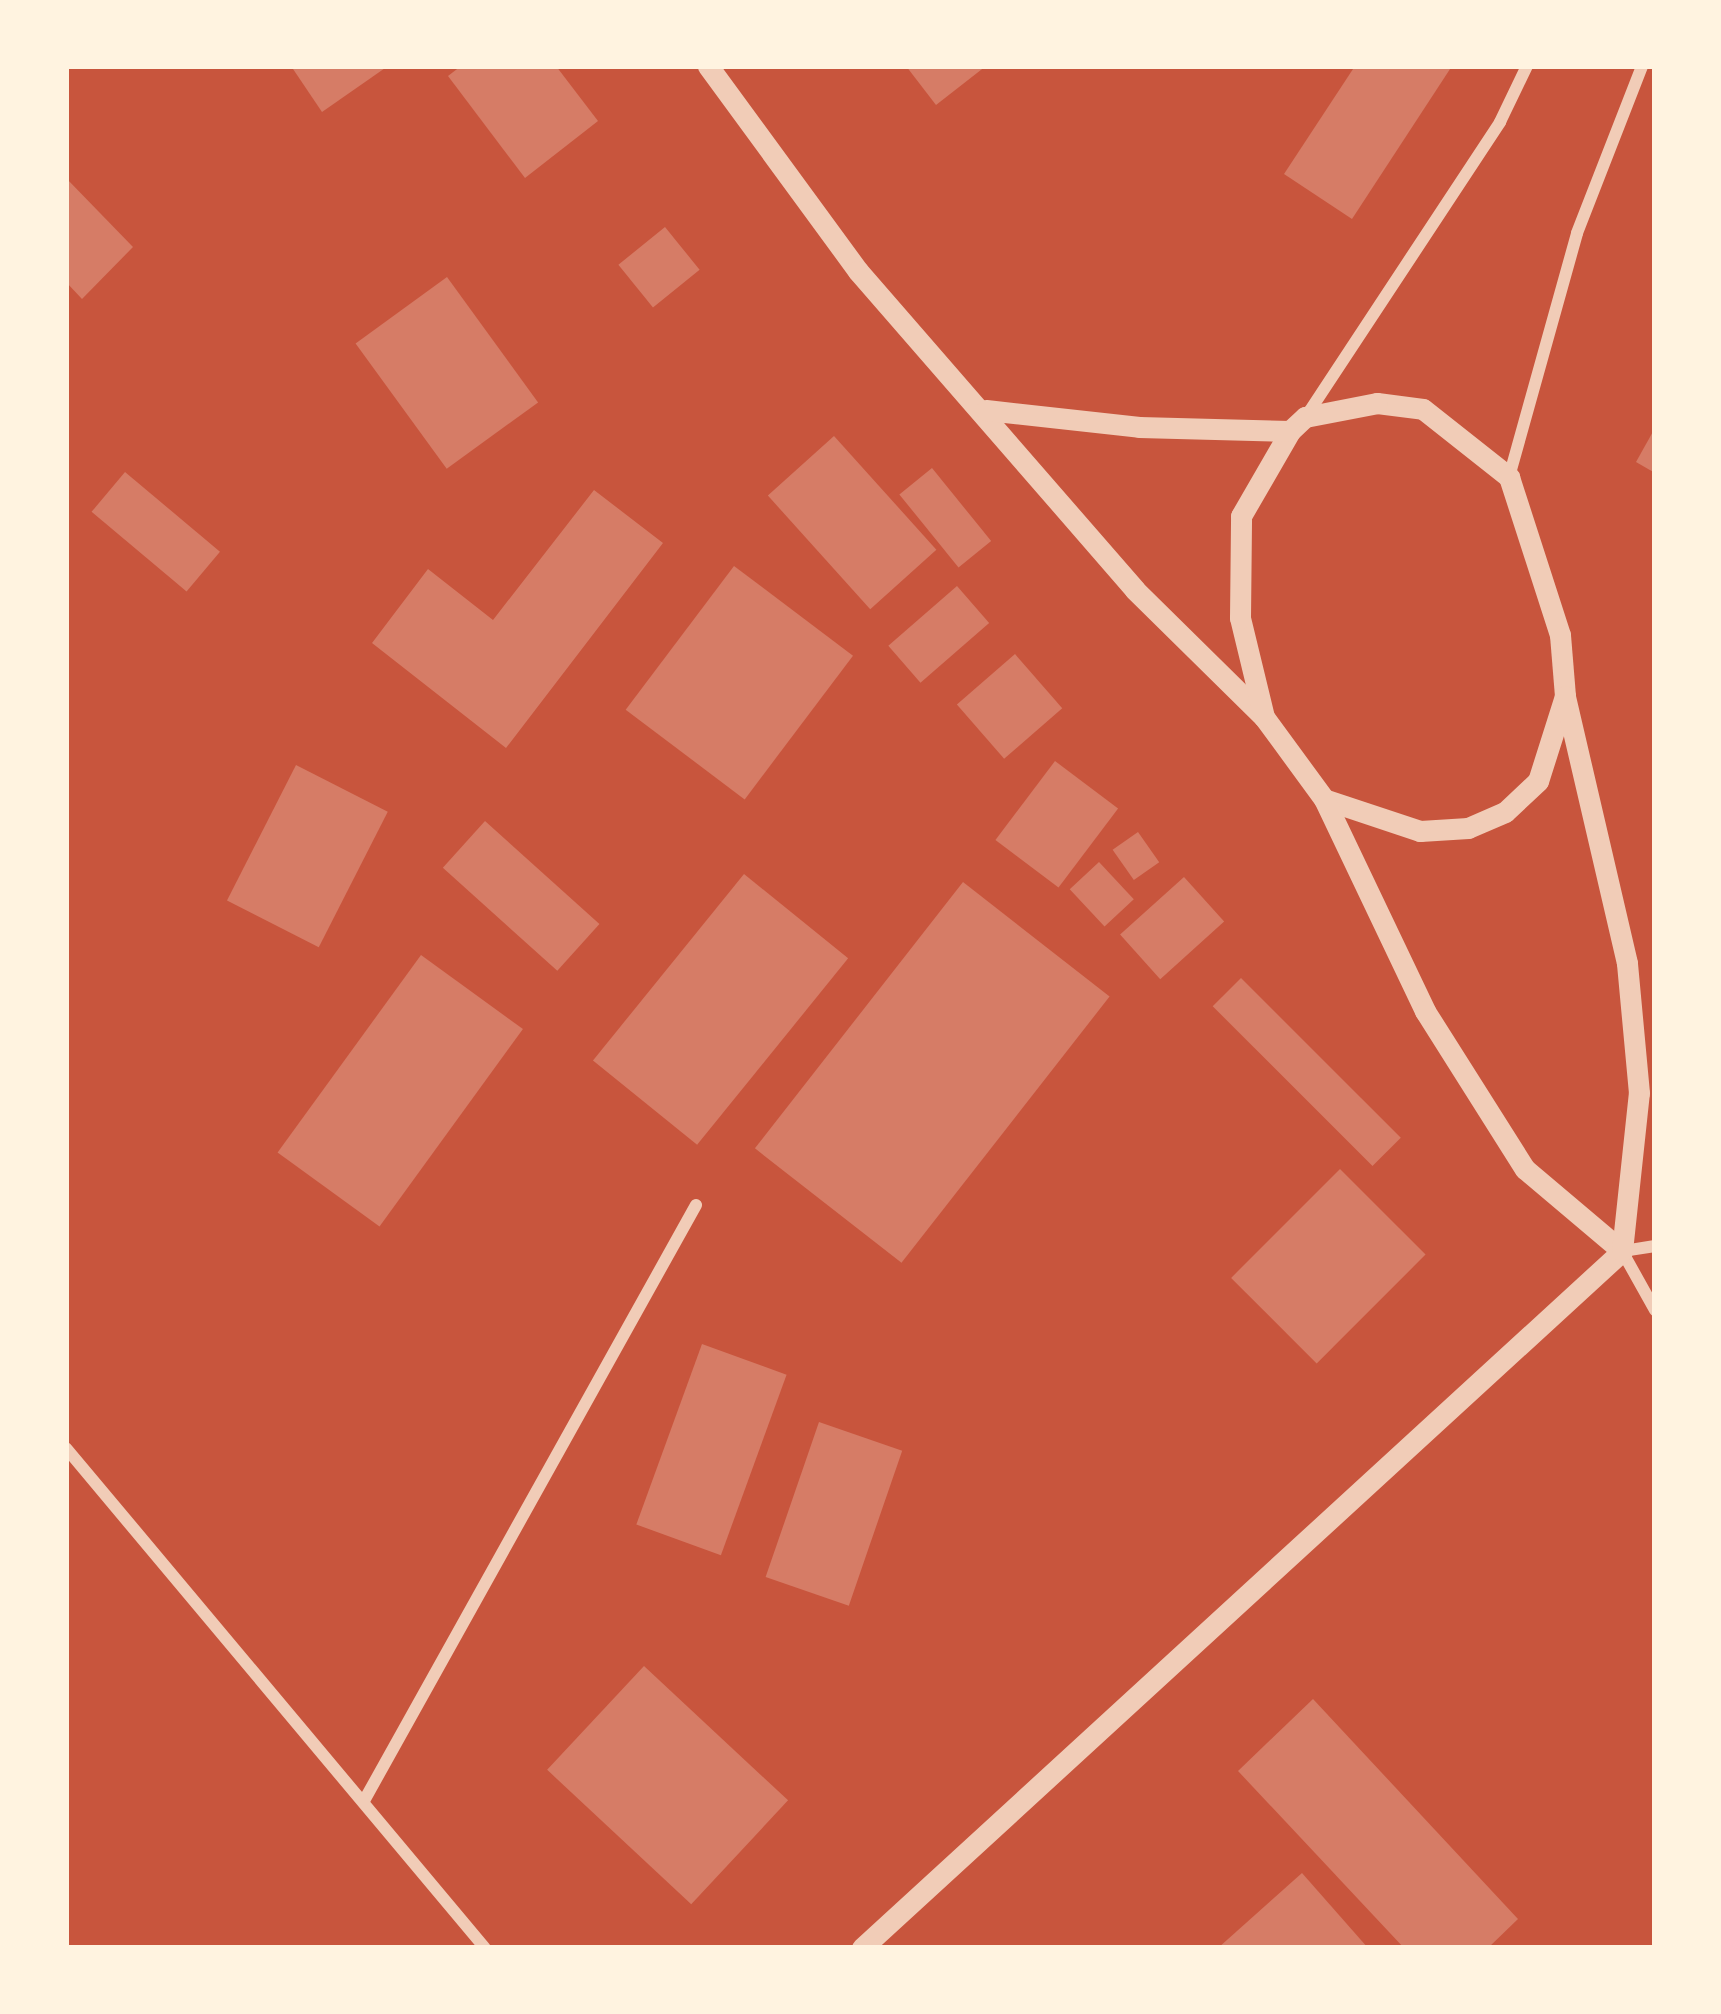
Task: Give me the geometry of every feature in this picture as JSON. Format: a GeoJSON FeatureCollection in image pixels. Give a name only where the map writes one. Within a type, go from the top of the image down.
{"type":"FeatureCollection","features":[{"type":"Feature","properties":{"kind":"street"},"geometry":{"type":"LineString","coordinates":[[708,66],[858,271],[986,410],[1135,590],[1264,718],[1324,799],[1425,1011],[1525,1169],[1622,1251],[1655,1310]]}},
{"type":"Feature","properties":{"kind":"street"},"geometry":{"type":"LineString","coordinates":[[1264,718],[1240,618],[1241,516],[1499,122],[1527,66]]}},
{"type":"Feature","properties":{"kind":"street"},"geometry":{"type":"LineString","coordinates":[[1622,1251],[1639,1093],[1627,963],[1565,696],[1560,635],[1509,477],[1577,233],[1642,66]]}},
{"type":"Feature","properties":{"kind":"street"},"geometry":{"type":"LineString","coordinates":[[986,410],[1139,427],[1298,424],[1376,403],[1423,409],[1509,477]]}},
{"type":"Feature","properties":{"kind":"street"},"geometry":{"type":"LineString","coordinates":[[1324,799],[1420,831],[1468,828],[1505,812],[1538,781],[1565,696]]}},
{"type":"Feature","properties":{"kind":"street"},"geometry":{"type":"LineString","coordinates":[[365,1799],[696,1205]]}},
{"type":"Feature","properties":{"kind":"street"},"geometry":{"type":"LineString","coordinates":[[862,1948],[1622,1251],[1655,1246]]}},
{"type":"Feature","properties":{"kind":"street"},"geometry":{"type":"LineString","coordinates":[[66,1448],[365,1799],[485,1948]]}},
{"type":"Feature","properties":{"kind":"building"},"geometry":{"type":"Polygon","coordinates":[[[291,66],[388,66],[322,112],[291,66]]]}},
{"type":"Feature","properties":{"kind":"building"},"geometry":{"type":"Polygon","coordinates":[[[461,66],[556,66],[598,121],[525,178],[448,76],[461,66]]]}},
{"type":"Feature","properties":{"kind":"building"},"geometry":{"type":"Polygon","coordinates":[[[906,66],[986,66],[936,105],[906,66]]]}},
{"type":"Feature","properties":{"kind":"building"},"geometry":{"type":"Polygon","coordinates":[[[1355,66],[1452,66],[1352,219],[1284,174],[1355,66]]]}},
{"type":"Feature","properties":{"kind":"building"},"geometry":{"type":"Polygon","coordinates":[[[66,178],[133,247],[82,299],[66,282],[66,178]]]}},
{"type":"Feature","properties":{"kind":"building"},"geometry":{"type":"Polygon","coordinates":[[[665,227],[700,270],[653,308],[618,265],[665,227]]]}},
{"type":"Feature","properties":{"kind":"building"},"geometry":{"type":"Polygon","coordinates":[[[447,277],[538,402],[447,469],[356,343],[447,277]]]}},
{"type":"Feature","properties":{"kind":"building"},"geometry":{"type":"Polygon","coordinates":[[[1655,428],[1655,473],[1636,462],[1655,428]]]}},
{"type":"Feature","properties":{"kind":"building"},"geometry":{"type":"Polygon","coordinates":[[[834,436],[936,550],[870,609],[768,496],[834,436]]]}},
{"type":"Feature","properties":{"kind":"building"},"geometry":{"type":"Polygon","coordinates":[[[932,468],[991,541],[959,567],[899,494],[932,468]]]}},
{"type":"Feature","properties":{"kind":"building"},"geometry":{"type":"Polygon","coordinates":[[[125,472],[220,552],[187,592],[92,512],[125,472]]]}},
{"type":"Feature","properties":{"kind":"building"},"geometry":{"type":"Polygon","coordinates":[[[594,490],[663,543],[506,748],[372,643],[428,569],[493,620],[594,490]]]}},
{"type":"Feature","properties":{"kind":"building"},"geometry":{"type":"Polygon","coordinates":[[[734,566],[853,656],[745,799],[626,710],[734,566]]]}},
{"type":"Feature","properties":{"kind":"building"},"geometry":{"type":"Polygon","coordinates":[[[957,586],[989,623],[920,683],[888,646],[957,586]]]}},
{"type":"Feature","properties":{"kind":"building"},"geometry":{"type":"Polygon","coordinates":[[[1015,654],[1062,708],[1004,759],[957,705],[1015,654]]]}},
{"type":"Feature","properties":{"kind":"building"},"geometry":{"type":"Polygon","coordinates":[[[1055,761],[1118,809],[1059,888],[995,840],[1055,761]]]}},
{"type":"Feature","properties":{"kind":"building"},"geometry":{"type":"Polygon","coordinates":[[[296,765],[388,812],[319,947],[227,900],[296,765]]]}},
{"type":"Feature","properties":{"kind":"building"},"geometry":{"type":"Polygon","coordinates":[[[485,821],[599,924],[557,971],[443,868],[485,821]]]}},
{"type":"Feature","properties":{"kind":"building"},"geometry":{"type":"Polygon","coordinates":[[[1138,832],[1159,862],[1134,880],[1113,850],[1138,832]]]}},
{"type":"Feature","properties":{"kind":"building"},"geometry":{"type":"Polygon","coordinates":[[[1099,862],[1134,899],[1105,927],[1070,889],[1099,862]]]}},
{"type":"Feature","properties":{"kind":"building"},"geometry":{"type":"Polygon","coordinates":[[[744,874],[848,958],[697,1145],[593,1061],[744,874]]]}},
{"type":"Feature","properties":{"kind":"building"},"geometry":{"type":"Polygon","coordinates":[[[1184,877],[1224,922],[1160,979],[1120,935],[1184,877]]]}},
{"type":"Feature","properties":{"kind":"building"},"geometry":{"type":"Polygon","coordinates":[[[963,882],[1110,997],[901,1263],[755,1148],[963,882]]]}},
{"type":"Feature","properties":{"kind":"building"},"geometry":{"type":"Polygon","coordinates":[[[421,955],[523,1029],[380,1226],[278,1152],[421,955]]]}},
{"type":"Feature","properties":{"kind":"building"},"geometry":{"type":"Polygon","coordinates":[[[1241,978],[1401,1138],[1373,1166],[1213,1006],[1241,978]]]}},
{"type":"Feature","properties":{"kind":"building"},"geometry":{"type":"Polygon","coordinates":[[[1340,1169],[1426,1255],[1317,1363],[1231,1278],[1340,1169]]]}},
{"type":"Feature","properties":{"kind":"building"},"geometry":{"type":"Polygon","coordinates":[[[702,1344],[787,1375],[721,1555],[636,1524],[702,1344]]]}},
{"type":"Feature","properties":{"kind":"building"},"geometry":{"type":"Polygon","coordinates":[[[819,1422],[902,1451],[849,1606],[766,1577],[819,1422]]]}},
{"type":"Feature","properties":{"kind":"building"},"geometry":{"type":"Polygon","coordinates":[[[644,1666],[788,1800],[691,1904],[547,1770],[644,1666]]]}},
{"type":"Feature","properties":{"kind":"building"},"geometry":{"type":"Polygon","coordinates":[[[1313,1699],[1518,1919],[1488,1948],[1404,1948],[1238,1771],[1313,1699]]]}},
{"type":"Feature","properties":{"kind":"building"},"geometry":{"type":"Polygon","coordinates":[[[1302,1873],[1368,1948],[1218,1948],[1302,1873]]]}}]}
